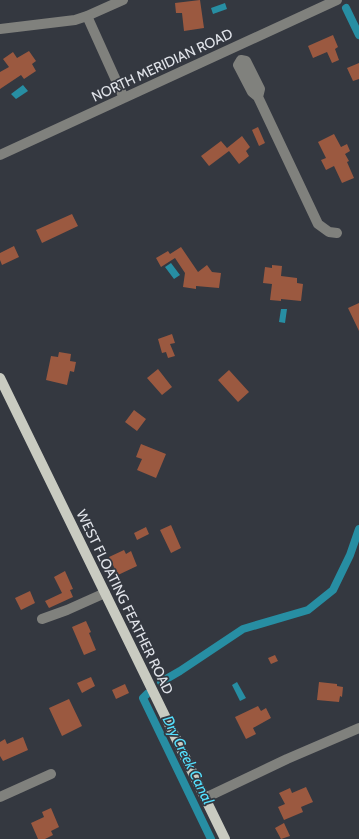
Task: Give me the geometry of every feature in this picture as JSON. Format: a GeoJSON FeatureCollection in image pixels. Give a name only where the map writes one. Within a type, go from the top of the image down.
{"type":"FeatureCollection","features":[{"type":"Feature","properties":{"kind":"main road","name":"WEST FLOATING FEATHER ROAD"},"geometry":{"type":"LineString","coordinates":[[0,378],[225,839]]}},
{"type":"Feature","properties":{"kind":"street"},"geometry":{"type":"LineString","coordinates":[[0,28],[64,22],[87,16],[123,0]]}},
{"type":"Feature","properties":{"kind":"street","name":"NORTH MERIDIAN ROAD"},"geometry":{"type":"LineString","coordinates":[[0,155],[337,0]]}},
{"type":"Feature","properties":{"kind":"street"},"geometry":{"type":"LineString","coordinates":[[87,16],[124,98]]}},
{"type":"Feature","properties":{"kind":"street"},"geometry":{"type":"LineString","coordinates":[[234,47],[241,60],[246,61],[260,89],[258,97],[318,224],[329,232],[337,233]]}},
{"type":"Feature","properties":{"kind":"street"},"geometry":{"type":"LineString","coordinates":[[42,619],[67,610],[105,593]]}},
{"type":"Feature","properties":{"kind":"street"},"geometry":{"type":"LineString","coordinates":[[205,798],[287,759],[359,728]]}},
{"type":"Feature","properties":{"kind":"street"},"geometry":{"type":"LineString","coordinates":[[0,797],[51,774]]}},
{"type":"Feature","properties":{"kind":"water"},"geometry":{"type":"Polygon","coordinates":[[[225,3],[227,9],[213,14],[211,8],[225,3]]]}},
{"type":"Feature","properties":{"kind":"water"},"geometry":{"type":"Polygon","coordinates":[[[23,85],[28,91],[16,99],[11,94],[23,85]]]}},
{"type":"Feature","properties":{"kind":"water"},"geometry":{"type":"Polygon","coordinates":[[[171,263],[180,275],[174,279],[165,267],[171,263]]]}},
{"type":"Feature","properties":{"kind":"water"},"geometry":{"type":"Polygon","coordinates":[[[281,309],[287,309],[285,323],[279,322],[281,309]]]}},
{"type":"Feature","properties":{"kind":"water"},"geometry":{"type":"Polygon","coordinates":[[[237,682],[246,698],[240,701],[232,685],[237,682]]]}},
{"type":"Feature","properties":{"kind":"building"},"geometry":{"type":"Polygon","coordinates":[[[200,0],[204,28],[184,31],[182,13],[176,13],[175,3],[200,0]]]}},
{"type":"Feature","properties":{"kind":"building"},"geometry":{"type":"Polygon","coordinates":[[[333,35],[338,47],[335,49],[339,60],[332,63],[327,52],[313,58],[308,46],[333,35]]]}},
{"type":"Feature","properties":{"kind":"building"},"geometry":{"type":"Polygon","coordinates":[[[29,51],[36,61],[32,64],[36,71],[24,79],[21,75],[0,89],[0,72],[9,67],[3,59],[13,52],[17,58],[29,51]]]}},
{"type":"Feature","properties":{"kind":"building"},"geometry":{"type":"Polygon","coordinates":[[[359,63],[359,79],[353,81],[347,68],[359,63]]]}},
{"type":"Feature","properties":{"kind":"building"},"geometry":{"type":"Polygon","coordinates":[[[258,127],[265,143],[259,146],[252,130],[258,127]]]}},
{"type":"Feature","properties":{"kind":"building"},"geometry":{"type":"Polygon","coordinates":[[[334,134],[341,147],[347,144],[350,151],[345,154],[349,161],[347,162],[354,178],[342,183],[334,166],[326,170],[321,160],[326,158],[318,142],[334,134]]]}},
{"type":"Feature","properties":{"kind":"building"},"geometry":{"type":"Polygon","coordinates":[[[242,136],[250,147],[246,151],[249,156],[239,164],[229,151],[209,166],[201,156],[221,141],[227,148],[242,136]]]}},
{"type":"Feature","properties":{"kind":"building"},"geometry":{"type":"Polygon","coordinates":[[[72,214],[78,226],[42,243],[36,230],[72,214]]]}},
{"type":"Feature","properties":{"kind":"building"},"geometry":{"type":"Polygon","coordinates":[[[14,246],[19,257],[2,265],[0,253],[14,246]]]}},
{"type":"Feature","properties":{"kind":"building"},"geometry":{"type":"Polygon","coordinates":[[[181,247],[198,272],[207,265],[212,272],[221,273],[219,288],[196,286],[196,289],[183,287],[185,273],[175,258],[161,267],[156,258],[168,251],[170,254],[181,247]]]}},
{"type":"Feature","properties":{"kind":"building"},"geometry":{"type":"Polygon","coordinates":[[[272,265],[282,266],[281,276],[297,278],[297,283],[303,284],[301,301],[281,299],[281,301],[270,300],[272,284],[263,283],[265,267],[272,268],[272,265]]]}},
{"type":"Feature","properties":{"kind":"building"},"geometry":{"type":"Polygon","coordinates":[[[359,303],[359,331],[348,308],[359,303]]]}},
{"type":"Feature","properties":{"kind":"building"},"geometry":{"type":"Polygon","coordinates":[[[172,334],[175,343],[170,344],[175,356],[168,358],[166,352],[162,353],[158,339],[172,334]]]}},
{"type":"Feature","properties":{"kind":"building"},"geometry":{"type":"Polygon","coordinates":[[[59,352],[71,354],[70,361],[76,362],[74,372],[70,371],[67,385],[46,380],[51,356],[58,357],[59,352]]]}},
{"type":"Feature","properties":{"kind":"building"},"geometry":{"type":"Polygon","coordinates":[[[158,369],[172,387],[162,395],[147,378],[158,369]]]}},
{"type":"Feature","properties":{"kind":"building"},"geometry":{"type":"Polygon","coordinates":[[[229,370],[249,392],[238,402],[218,380],[229,370]]]}},
{"type":"Feature","properties":{"kind":"building"},"geometry":{"type":"Polygon","coordinates":[[[134,410],[146,419],[137,431],[125,422],[134,410]]]}},
{"type":"Feature","properties":{"kind":"building"},"geometry":{"type":"Polygon","coordinates":[[[141,444],[166,454],[156,478],[137,470],[142,459],[136,457],[141,444]]]}},
{"type":"Feature","properties":{"kind":"building"},"geometry":{"type":"Polygon","coordinates":[[[171,525],[181,548],[171,553],[160,530],[171,525]]]}},
{"type":"Feature","properties":{"kind":"building"},"geometry":{"type":"Polygon","coordinates":[[[146,527],[149,534],[137,540],[134,533],[146,527]]]}},
{"type":"Feature","properties":{"kind":"building"},"geometry":{"type":"Polygon","coordinates":[[[124,550],[126,554],[131,551],[137,566],[118,575],[109,557],[124,550]]]}},
{"type":"Feature","properties":{"kind":"building"},"geometry":{"type":"Polygon","coordinates":[[[65,571],[73,589],[70,590],[73,597],[49,608],[45,601],[62,593],[54,577],[65,571]]]}},
{"type":"Feature","properties":{"kind":"building"},"geometry":{"type":"Polygon","coordinates":[[[30,591],[35,603],[21,610],[15,598],[30,591]]]}},
{"type":"Feature","properties":{"kind":"building"},"geometry":{"type":"Polygon","coordinates":[[[86,621],[96,650],[84,655],[72,627],[86,621]]]}},
{"type":"Feature","properties":{"kind":"building"},"geometry":{"type":"Polygon","coordinates":[[[275,655],[278,661],[271,664],[268,658],[275,655]]]}},
{"type":"Feature","properties":{"kind":"building"},"geometry":{"type":"Polygon","coordinates":[[[91,677],[95,686],[82,693],[77,683],[91,677]]]}},
{"type":"Feature","properties":{"kind":"building"},"geometry":{"type":"Polygon","coordinates":[[[319,682],[337,684],[337,686],[343,687],[342,697],[340,696],[339,702],[317,700],[319,682]]]}},
{"type":"Feature","properties":{"kind":"building"},"geometry":{"type":"Polygon","coordinates":[[[125,684],[129,693],[116,699],[112,690],[125,684]]]}},
{"type":"Feature","properties":{"kind":"building"},"geometry":{"type":"Polygon","coordinates":[[[69,699],[82,726],[62,736],[49,708],[69,699]]]}},
{"type":"Feature","properties":{"kind":"building"},"geometry":{"type":"Polygon","coordinates":[[[258,706],[261,711],[266,708],[271,718],[253,728],[256,734],[246,739],[235,717],[258,706]]]}},
{"type":"Feature","properties":{"kind":"building"},"geometry":{"type":"Polygon","coordinates":[[[23,737],[28,750],[3,761],[0,756],[0,742],[5,739],[7,744],[23,737]]]}},
{"type":"Feature","properties":{"kind":"building"},"geometry":{"type":"Polygon","coordinates":[[[306,787],[313,802],[301,807],[303,812],[284,820],[278,807],[285,804],[279,793],[290,788],[292,793],[306,787]]]}},
{"type":"Feature","properties":{"kind":"building"},"geometry":{"type":"Polygon","coordinates":[[[51,808],[59,827],[51,831],[53,835],[45,839],[38,839],[31,823],[44,817],[42,812],[51,808]]]}},
{"type":"Feature","properties":{"kind":"building"},"geometry":{"type":"Polygon","coordinates":[[[284,823],[290,836],[281,839],[275,828],[284,823]]]}},
{"type":"Feature","properties":{"kind":"waterway","name":"Dry Creek Canal"},"geometry":{"type":"LineString","coordinates":[[346,8],[359,35]]}},
{"type":"Feature","properties":{"kind":"waterway","name":"Dry Creek Canal"},"geometry":{"type":"LineString","coordinates":[[161,682],[243,629],[308,610],[333,590],[350,555],[359,529]]}},
{"type":"Feature","properties":{"kind":"waterway","name":"Dry Creek Canal"},"geometry":{"type":"LineString","coordinates":[[147,694],[143,698],[211,839]]}}]}
